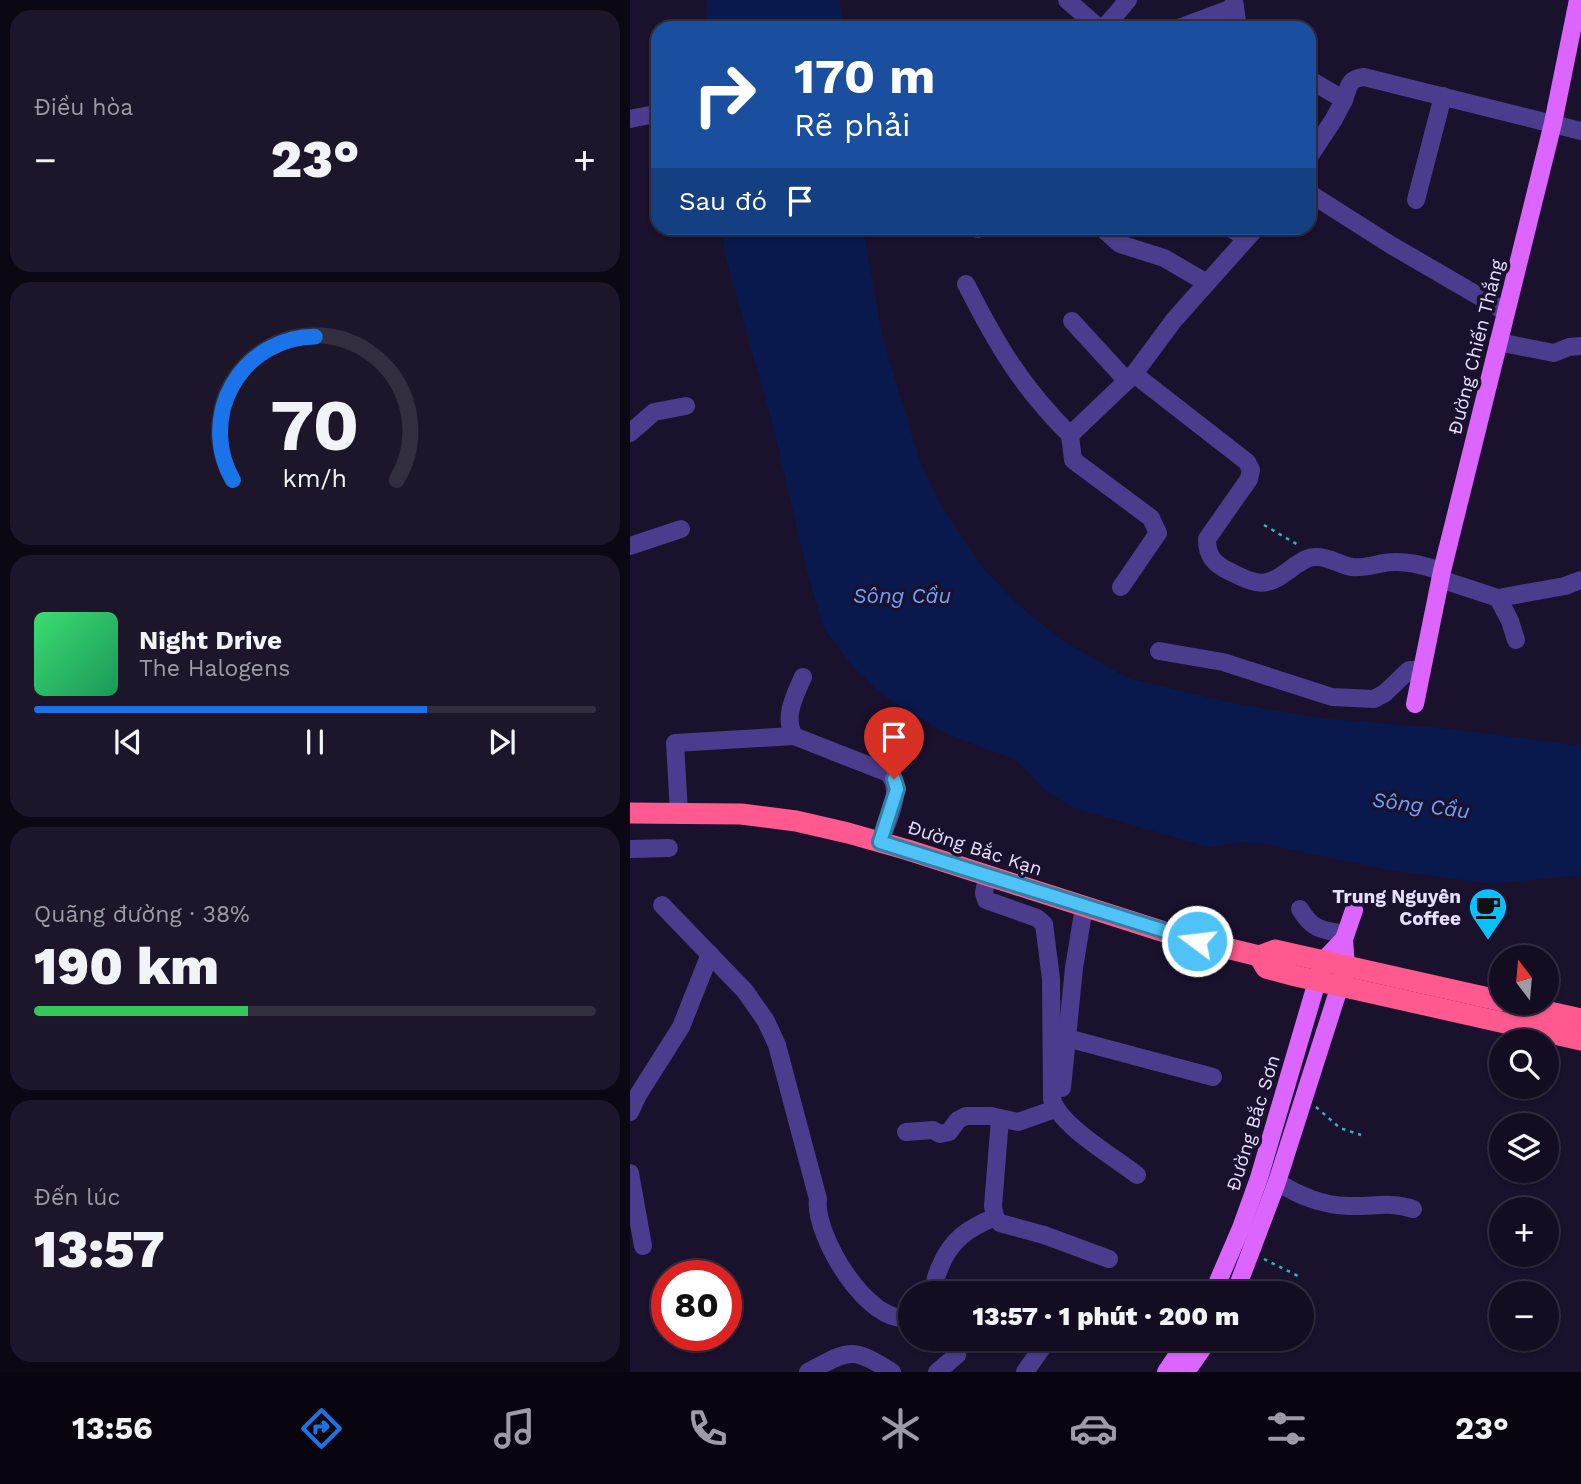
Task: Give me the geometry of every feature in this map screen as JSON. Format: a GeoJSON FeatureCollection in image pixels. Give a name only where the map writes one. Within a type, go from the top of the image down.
{"type":"FeatureCollection","features":[{"type":"Feature","properties":{"kind":"highway","name":"Đường Bắc Kạn"},"geometry":{"type":"LineString","coordinates":[[630,813],[741,814],[796,821],[880,842],[1177,936],[1259,956],[1275,950],[1320,971],[1581,1040]]}},
{"type":"Feature","properties":{"kind":"highway","name":"Đường Bắc Kạn"},"geometry":{"type":"LineString","coordinates":[[1343,976],[1489,999]]}},
{"type":"Feature","properties":{"kind":"highway"},"geometry":{"type":"LineString","coordinates":[[1559,1014],[1581,1019]]}},
{"type":"Feature","properties":{"kind":"main road","name":"Đường Chiến Thắng"},"geometry":{"type":"LineString","coordinates":[[1415,704],[1441,575],[1553,123],[1578,0]]}},
{"type":"Feature","properties":{"kind":"main road"},"geometry":{"type":"LineString","coordinates":[[1343,976],[1345,936],[1354,910]]}},
{"type":"Feature","properties":{"kind":"main road"},"geometry":{"type":"LineString","coordinates":[[1320,971],[1345,936]]}},
{"type":"Feature","properties":{"kind":"main road","name":"Đường Bắc Sơn"},"geometry":{"type":"LineString","coordinates":[[1218,1281],[1259,1178],[1320,971]]}},
{"type":"Feature","properties":{"kind":"main road","name":"Đường Bắc Sơn"},"geometry":{"type":"LineString","coordinates":[[1240,1281],[1278,1182],[1343,976]]}},
{"type":"Feature","properties":{"kind":"main road"},"geometry":{"type":"LineString","coordinates":[[1166,1372],[1180,1351]]}},
{"type":"Feature","properties":{"kind":"main road"},"geometry":{"type":"LineString","coordinates":[[1186,1372],[1201,1351]]}},
{"type":"Feature","properties":{"kind":"street"},"geometry":{"type":"LineString","coordinates":[[1067,0],[1090,21]]}},
{"type":"Feature","properties":{"kind":"street"},"geometry":{"type":"LineString","coordinates":[[1104,21],[1128,0]]}},
{"type":"Feature","properties":{"kind":"street"},"geometry":{"type":"LineString","coordinates":[[1194,21],[1234,3],[1237,21]]}},
{"type":"Feature","properties":{"kind":"street"},"geometry":{"type":"LineString","coordinates":[[1316,147],[1334,120],[1350,83],[1354,79],[1364,78],[1581,131]]}},
{"type":"Feature","properties":{"kind":"street"},"geometry":{"type":"LineString","coordinates":[[1316,83],[1344,100]]}},
{"type":"Feature","properties":{"kind":"street"},"geometry":{"type":"LineString","coordinates":[[1416,200],[1443,96]]}},
{"type":"Feature","properties":{"kind":"street"},"geometry":{"type":"LineString","coordinates":[[630,119],[651,115]]}},
{"type":"Feature","properties":{"kind":"street"},"geometry":{"type":"LineString","coordinates":[[1316,197],[1506,312]]}},
{"type":"Feature","properties":{"kind":"street"},"geometry":{"type":"LineString","coordinates":[[1110,235],[1120,244],[1164,258],[1207,283]]}},
{"type":"Feature","properties":{"kind":"street"},"geometry":{"type":"LineString","coordinates":[[1070,435],[1130,378],[1174,320],[1249,235]]}},
{"type":"Feature","properties":{"kind":"street"},"geometry":{"type":"LineString","coordinates":[[965,284],[997,345],[1028,390],[1070,435],[1073,460],[1151,518],[1158,533],[1121,587]]}},
{"type":"Feature","properties":{"kind":"street"},"geometry":{"type":"LineString","coordinates":[[1072,321],[1130,378],[1247,462],[1251,470],[1250,479],[1207,538],[1207,550],[1221,567],[1248,581],[1261,584],[1273,582],[1307,558],[1318,556],[1352,567],[1368,567],[1393,561],[1407,562],[1499,598],[1565,586],[1581,580]]}},
{"type":"Feature","properties":{"kind":"street"},"geometry":{"type":"LineString","coordinates":[[1498,342],[1554,353],[1581,346]]}},
{"type":"Feature","properties":{"kind":"street"},"geometry":{"type":"LineString","coordinates":[[630,433],[654,412],[686,406]]}},
{"type":"Feature","properties":{"kind":"street"},"geometry":{"type":"LineString","coordinates":[[630,546],[681,529]]}},
{"type":"Feature","properties":{"kind":"street"},"geometry":{"type":"LineString","coordinates":[[1499,598],[1516,640]]}},
{"type":"Feature","properties":{"kind":"street"},"geometry":{"type":"LineString","coordinates":[[1159,651],[1233,665],[1332,697],[1374,699],[1385,693],[1409,670],[1422,670]]}},
{"type":"Feature","properties":{"kind":"street"},"geometry":{"type":"LineString","coordinates":[[794,736],[789,719],[792,702],[803,677]]}},
{"type":"Feature","properties":{"kind":"street"},"geometry":{"type":"LineString","coordinates":[[679,812],[675,743],[794,736],[888,773],[894,779],[897,789],[880,842]]}},
{"type":"Feature","properties":{"kind":"street"},"geometry":{"type":"LineString","coordinates":[[630,849],[669,849]]}},
{"type":"Feature","properties":{"kind":"street"},"geometry":{"type":"LineString","coordinates":[[987,876],[984,893],[986,901],[1037,918],[1044,924],[1051,979],[1052,1098],[1055,1109],[1067,1122],[1137,1175]]}},
{"type":"Feature","properties":{"kind":"street"},"geometry":{"type":"LineString","coordinates":[[662,905],[745,991],[766,1021],[777,1045],[818,1199],[816,1211],[821,1227],[839,1263],[864,1298],[898,1319]]}},
{"type":"Feature","properties":{"kind":"street"},"geometry":{"type":"LineString","coordinates":[[1062,1090],[1074,968],[1084,907]]}},
{"type":"Feature","properties":{"kind":"street"},"geometry":{"type":"LineString","coordinates":[[1300,909],[1307,921],[1316,928],[1345,936]]}},
{"type":"Feature","properties":{"kind":"street"},"geometry":{"type":"LineString","coordinates":[[630,1112],[681,1027],[710,954]]}},
{"type":"Feature","properties":{"kind":"street"},"geometry":{"type":"LineString","coordinates":[[1067,1038],[1213,1077]]}},
{"type":"Feature","properties":{"kind":"street"},"geometry":{"type":"LineString","coordinates":[[906,1132],[949,1132],[958,1120],[966,1116],[991,1116],[1018,1122],[1055,1109]]}},
{"type":"Feature","properties":{"kind":"street"},"geometry":{"type":"LineString","coordinates":[[1000,1119],[993,1206],[1000,1223],[1044,1235],[1109,1259]]}},
{"type":"Feature","properties":{"kind":"street"},"geometry":{"type":"LineString","coordinates":[[630,1173],[643,1246]]}},
{"type":"Feature","properties":{"kind":"street"},"geometry":{"type":"LineString","coordinates":[[1278,1182],[1302,1197],[1315,1201],[1350,1206],[1388,1203],[1413,1209]]}},
{"type":"Feature","properties":{"kind":"street"},"geometry":{"type":"LineString","coordinates":[[935,1281],[946,1252],[959,1236],[995,1216]]}},
{"type":"Feature","properties":{"kind":"street"},"geometry":{"type":"LineString","coordinates":[[937,1372],[957,1355],[958,1351]]}},
{"type":"Feature","properties":{"kind":"street"},"geometry":{"type":"LineString","coordinates":[[1025,1372],[1040,1351]]}},
{"type":"Feature","properties":{"kind":"street"},"geometry":{"type":"LineString","coordinates":[[808,1372],[835,1356],[860,1353],[892,1372]]}},
{"type":"Feature","properties":{"kind":"path"},"geometry":{"type":"LineString","coordinates":[[1264,525],[1318,556]]}},
{"type":"Feature","properties":{"kind":"path"},"geometry":{"type":"LineString","coordinates":[[1303,1102],[1312,1104],[1340,1128],[1361,1135]]}},
{"type":"Feature","properties":{"kind":"path"},"geometry":{"type":"LineString","coordinates":[[1252,1253],[1298,1276]]}},
{"type":"Feature","properties":{"kind":"water"},"geometry":{"type":"Polygon","coordinates":[[[707,0],[840,0],[842,21],[706,21],[707,0]]]}},
{"type":"Feature","properties":{"kind":"water","name":"Sông Cầu"},"geometry":{"type":"Polygon","coordinates":[[[723,235],[864,235],[882,336],[919,459],[942,507],[982,567],[1015,602],[1060,639],[1127,678],[1227,702],[1319,718],[1450,729],[1581,746],[1581,875],[1492,884],[1383,869],[1265,844],[1241,842],[1208,847],[1074,808],[1047,792],[1016,760],[949,735],[888,699],[855,669],[824,629],[808,575],[773,426],[725,255],[723,235]]]}},
{"type":"Feature","properties":{"kind":"place","name":"Trung Nguyên Coffee"},"geometry":{"type":"Point","coordinates":[1488,941]}},
{"type":"Feature","properties":{"kind":"route"},"geometry":{"type":"LineString","coordinates":[[894,779],[897,789],[880,842],[1197,941]]}}]}
